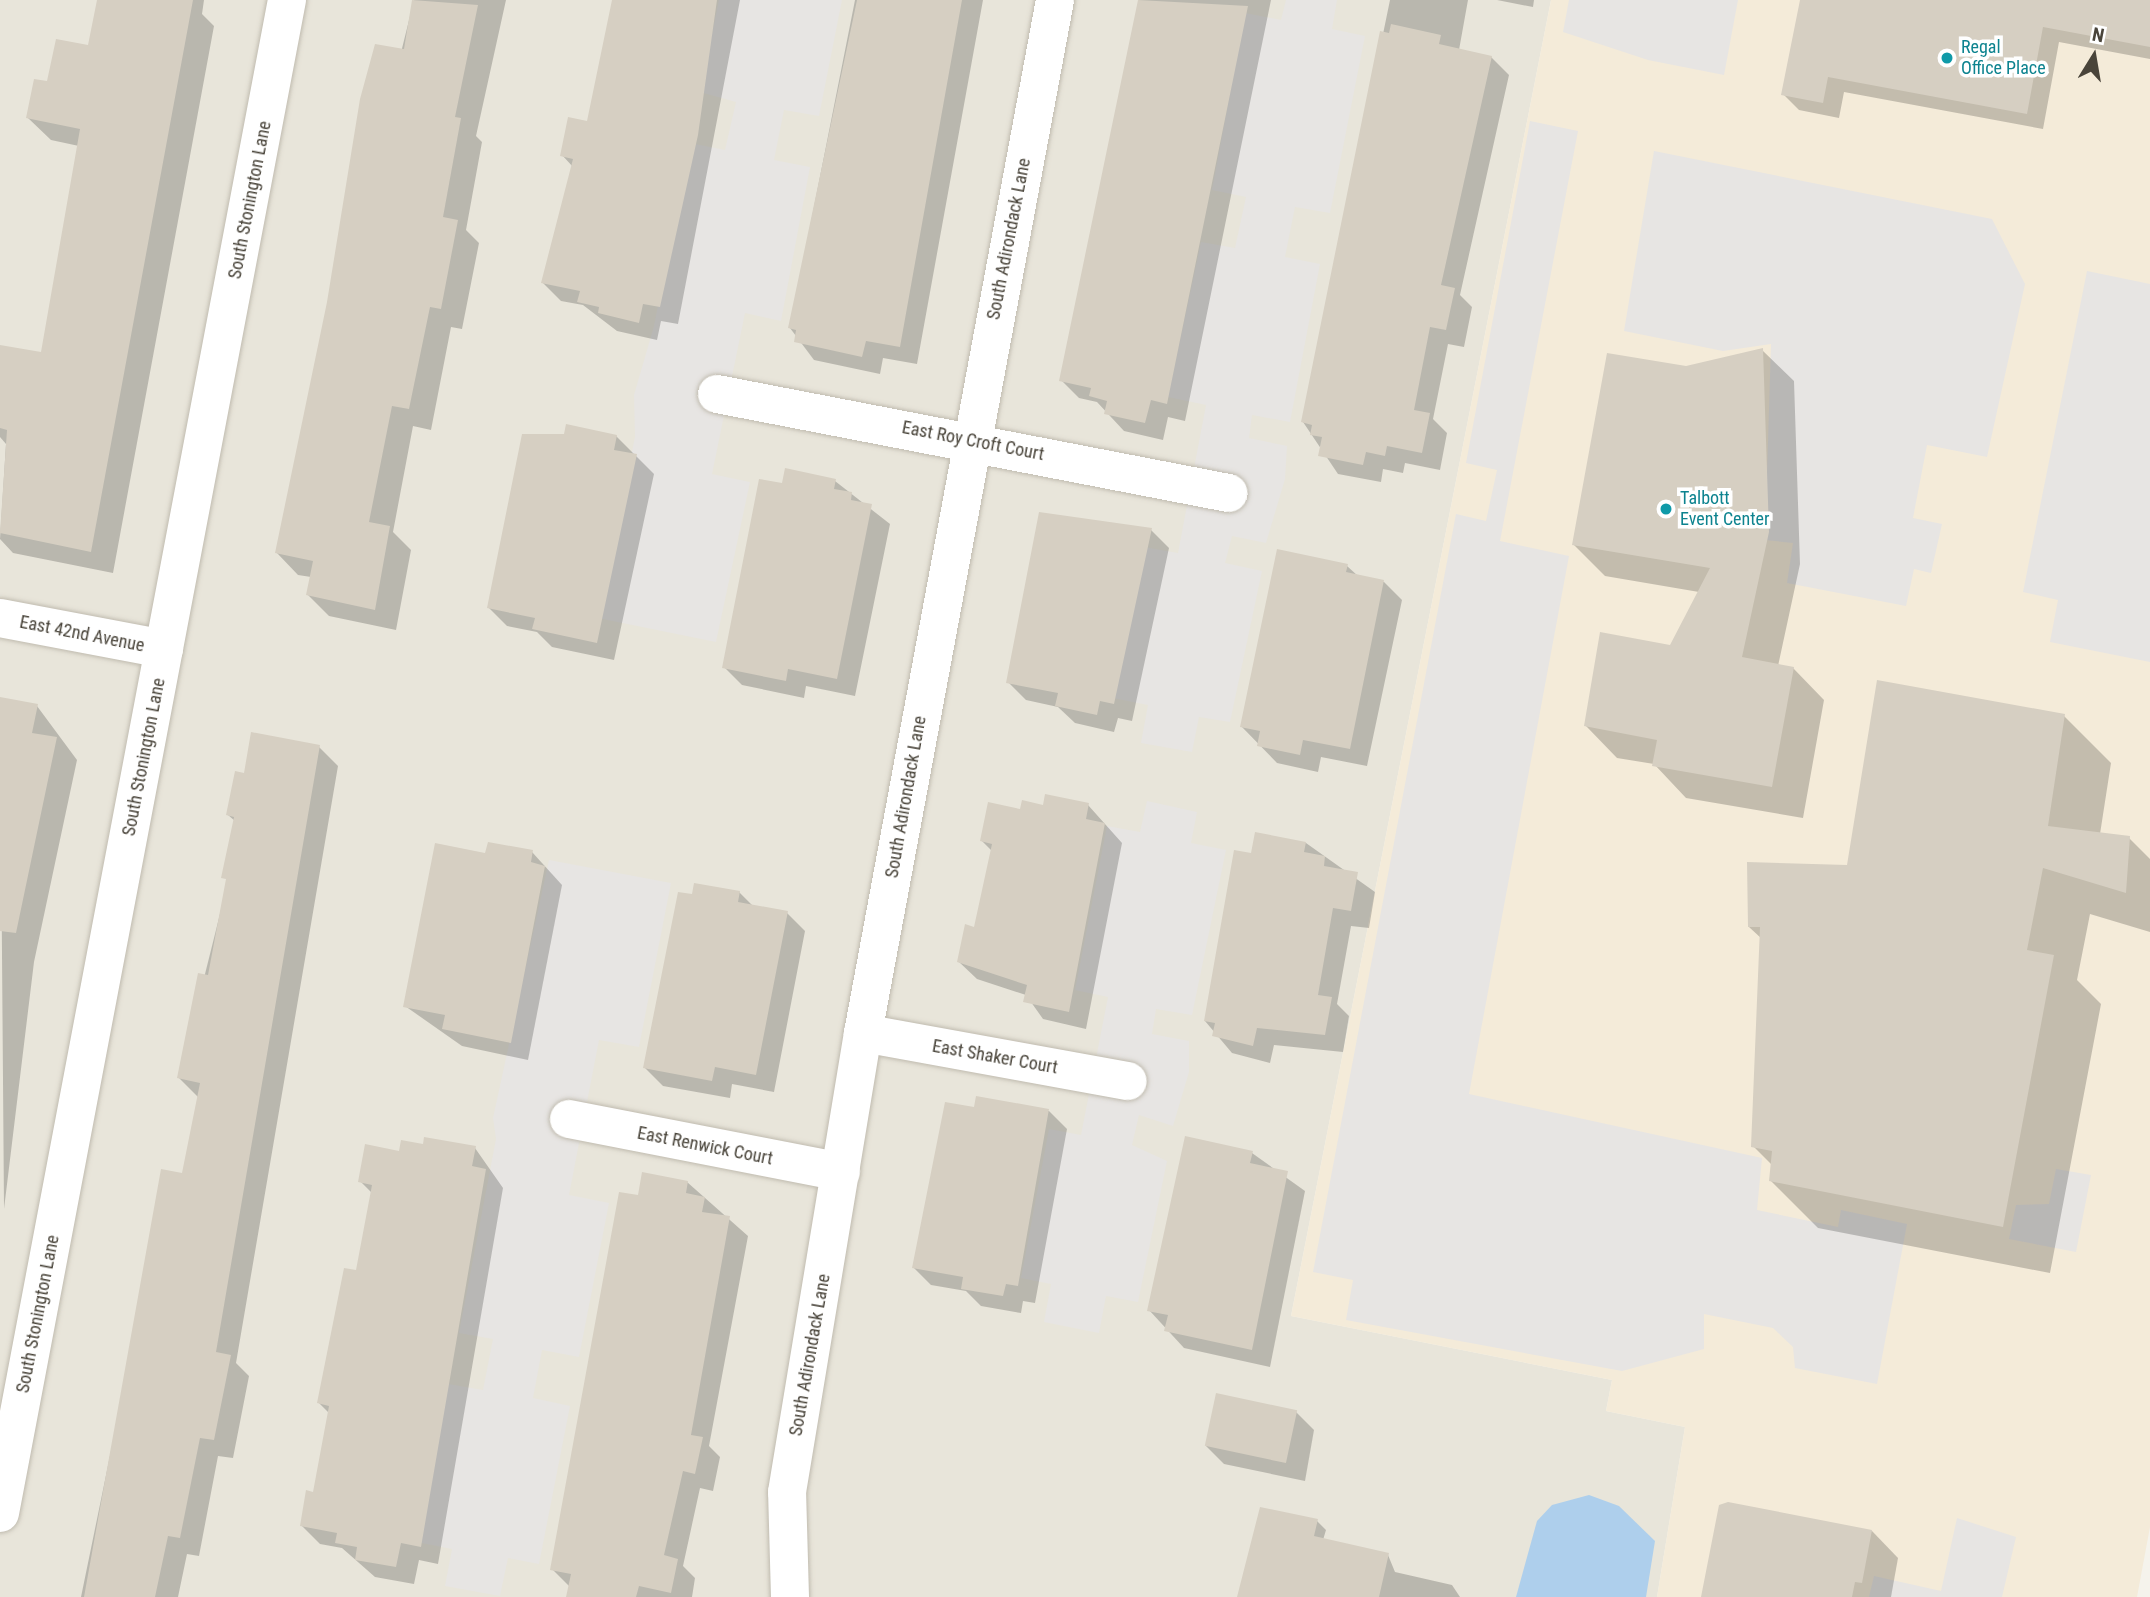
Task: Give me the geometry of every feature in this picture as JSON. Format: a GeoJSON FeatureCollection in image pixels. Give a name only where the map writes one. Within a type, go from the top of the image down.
{"type":"FeatureCollection","features":[{"type":"Feature","properties":{"kind":"street","name":"South Stonington Lane"},"geometry":{"type":"LineString","coordinates":[[0,1513],[288,0]]}},
{"type":"Feature","properties":{"kind":"street","name":"South Adirondack Lane"},"geometry":{"type":"LineString","coordinates":[[790,1597],[787,1492],[863,1034],[970,439],[1055,0]]}},
{"type":"Feature","properties":{"kind":"street","name":"East Roy Croft Court"},"geometry":{"type":"LineString","coordinates":[[717,394],[970,439],[1228,493]]}},
{"type":"Feature","properties":{"kind":"street","name":"East 42nd Avenue"},"geometry":{"type":"LineString","coordinates":[[0,618],[164,649]]}},
{"type":"Feature","properties":{"kind":"street","name":"East Shaker Court"},"geometry":{"type":"LineString","coordinates":[[863,1034],[1128,1081]]}},
{"type":"Feature","properties":{"kind":"street","name":"East Renwick Court"},"geometry":{"type":"LineString","coordinates":[[569,1119],[841,1172]]}},
{"type":"Feature","properties":{"kind":"shaded area"},"geometry":{"type":"Polygon","coordinates":[[[0,0],[1551,0],[1291,1316],[1612,1380],[1606,1411],[1685,1427],[1657,1597],[0,1597],[0,0]]]}},
{"type":"Feature","properties":{"kind":"shaded area"},"geometry":{"type":"Polygon","coordinates":[[[719,0],[842,0],[819,116],[784,110],[774,160],[810,167],[781,321],[745,313],[712,474],[750,482],[716,642],[598,618],[635,437],[634,395],[654,326],[690,143],[725,150],[736,102],[700,92],[719,0]]]}},
{"type":"Feature","properties":{"kind":"shaded area"},"geometry":{"type":"Polygon","coordinates":[[[1286,0],[1337,0],[1332,29],[1365,36],[1330,213],[1295,207],[1285,257],[1320,264],[1290,422],[1252,415],[1249,438],[1287,446],[1285,479],[1266,543],[1232,536],[1225,563],[1262,571],[1230,722],[1199,717],[1192,752],[1141,743],[1148,705],[1113,698],[1144,547],[1178,553],[1206,405],[1168,397],[1201,242],[1235,248],[1246,197],[1212,190],[1245,13],[1281,20],[1286,0]]]}},
{"type":"Feature","properties":{"kind":"shaded area"},"geometry":{"type":"Polygon","coordinates":[[[1551,0],[2150,0],[2150,1527],[2137,1597],[1657,1597],[1685,1427],[1606,1411],[1612,1380],[1291,1316],[1551,0]]]}},
{"type":"Feature","properties":{"kind":"shaded area"},"geometry":{"type":"Polygon","coordinates":[[[1569,0],[1738,0],[1724,75],[1648,60],[1563,32],[1569,0]]]}},
{"type":"Feature","properties":{"kind":"shaded area"},"geometry":{"type":"Polygon","coordinates":[[[1530,121],[1578,131],[1500,541],[1569,556],[1469,1094],[1762,1158],[1757,1210],[1838,1227],[1841,1210],[1907,1224],[1877,1384],[1795,1368],[1793,1347],[1773,1328],[1704,1314],[1704,1349],[1622,1371],[1346,1320],[1353,1280],[1313,1272],[1456,514],[1486,521],[1497,470],[1466,463],[1530,121]]]}},
{"type":"Feature","properties":{"kind":"shaded area"},"geometry":{"type":"Polygon","coordinates":[[[1654,151],[1992,219],[2025,284],[1987,457],[1927,445],[1913,518],[1942,524],[1931,573],[1914,569],[1906,606],[1787,583],[1793,543],[1765,540],[1771,344],[1723,351],[1624,331],[1654,151]]]}},
{"type":"Feature","properties":{"kind":"shaded area"},"geometry":{"type":"Polygon","coordinates":[[[2087,271],[2150,284],[2150,662],[2050,642],[2058,600],[2023,592],[2087,271]]]}},
{"type":"Feature","properties":{"kind":"shaded area"},"geometry":{"type":"Polygon","coordinates":[[[1147,801],[1197,812],[1191,843],[1226,850],[1192,1015],[1156,1009],[1152,1034],[1189,1041],[1189,1072],[1173,1126],[1139,1115],[1132,1145],[1167,1161],[1138,1302],[1106,1296],[1099,1333],[1044,1322],[1051,1284],[1021,1278],[1049,1129],[1081,1135],[1108,997],[1075,990],[1107,826],[1140,832],[1147,801]]]}},
{"type":"Feature","properties":{"kind":"shaded area"},"geometry":{"type":"Polygon","coordinates":[[[549,860],[671,883],[639,1047],[599,1040],[569,1195],[609,1203],[579,1357],[542,1350],[533,1398],[570,1406],[539,1564],[508,1558],[500,1596],[445,1586],[452,1549],[417,1542],[448,1384],[483,1390],[493,1339],[459,1333],[496,1139],[493,1118],[549,860]]]}},
{"type":"Feature","properties":{"kind":"shaded area"},"geometry":{"type":"Polygon","coordinates":[[[2056,1169],[2091,1175],[2076,1252],[2009,1239],[2016,1205],[2049,1204],[2056,1169]]]}},
{"type":"Feature","properties":{"kind":"shaded area"},"geometry":{"type":"Polygon","coordinates":[[[1957,1518],[2016,1537],[2002,1597],[1869,1597],[1874,1576],[1941,1591],[1957,1518]]]}},
{"type":"Feature","properties":{"kind":"water"},"geometry":{"type":"Polygon","coordinates":[[[1589,1495],[1619,1506],[1655,1541],[1646,1597],[1516,1597],[1537,1521],[1552,1505],[1589,1495]]]}},
{"type":"Feature","properties":{"kind":"building"},"geometry":{"type":"Polygon","coordinates":[[[97,0],[193,0],[91,552],[0,533],[7,430],[0,428],[0,345],[41,352],[80,129],[26,118],[34,79],[47,81],[56,39],[88,45],[97,0]]]}},
{"type":"Feature","properties":{"kind":"building"},"geometry":{"type":"Polygon","coordinates":[[[412,0],[478,5],[455,117],[461,118],[443,217],[458,220],[441,309],[430,307],[409,409],[392,406],[369,522],[390,526],[375,610],[306,595],[313,561],[275,553],[327,302],[360,99],[375,44],[404,49],[412,0]]]}},
{"type":"Feature","properties":{"kind":"building"},"geometry":{"type":"Polygon","coordinates":[[[612,0],[717,0],[698,135],[660,307],[643,304],[639,323],[598,313],[599,307],[577,302],[580,291],[541,283],[573,159],[560,156],[568,117],[587,121],[612,0]]]}},
{"type":"Feature","properties":{"kind":"building"},"geometry":{"type":"Polygon","coordinates":[[[857,0],[962,0],[900,347],[866,341],[862,357],[794,342],[796,330],[788,328],[857,0]]]}},
{"type":"Feature","properties":{"kind":"building"},"geometry":{"type":"Polygon","coordinates":[[[1138,0],[1248,6],[1167,404],[1151,400],[1145,423],[1104,414],[1107,401],[1089,396],[1091,388],[1059,381],[1138,0]]]}},
{"type":"Feature","properties":{"kind":"building","name":"Regal Office Place"},"geometry":{"type":"Polygon","coordinates":[[[1800,0],[2150,0],[2150,47],[2043,27],[2027,114],[1828,77],[1823,103],[1781,95],[1800,0]]]}},
{"type":"Feature","properties":{"kind":"building"},"geometry":{"type":"Polygon","coordinates":[[[1391,24],[1441,35],[1439,44],[1492,56],[1441,285],[1455,288],[1446,330],[1430,327],[1414,410],[1430,413],[1422,453],[1387,446],[1385,456],[1366,452],[1363,465],[1318,456],[1322,437],[1310,435],[1312,425],[1301,422],[1380,31],[1389,33],[1391,24]]]}},
{"type":"Feature","properties":{"kind":"building","name":"Talbott Event Center"},"geometry":{"type":"Polygon","coordinates":[[[1763,348],[1769,532],[1742,657],[1794,667],[1772,787],[1652,766],[1657,740],[1584,726],[1600,632],[1670,645],[1710,568],[1572,545],[1607,353],[1686,366],[1763,348]]]}},
{"type":"Feature","properties":{"kind":"building"},"geometry":{"type":"Polygon","coordinates":[[[566,424],[617,435],[614,450],[637,454],[597,643],[532,629],[535,618],[487,608],[522,434],[564,434],[566,424]]]}},
{"type":"Feature","properties":{"kind":"building"},"geometry":{"type":"Polygon","coordinates":[[[785,468],[836,479],[834,489],[852,492],[851,500],[872,504],[837,679],[788,669],[786,681],[722,668],[759,479],[782,483],[785,468]]]}},
{"type":"Feature","properties":{"kind":"building"},"geometry":{"type":"Polygon","coordinates":[[[1039,512],[1152,528],[1114,704],[1100,701],[1097,715],[1055,706],[1058,693],[1006,683],[1039,512]]]}},
{"type":"Feature","properties":{"kind":"building"},"geometry":{"type":"Polygon","coordinates":[[[1277,549],[1348,564],[1346,572],[1384,580],[1350,749],[1303,740],[1300,755],[1257,746],[1260,731],[1240,727],[1277,549]]]}},
{"type":"Feature","properties":{"kind":"building"},"geometry":{"type":"Polygon","coordinates":[[[1877,680],[2065,714],[2048,826],[2130,836],[2126,893],[2043,868],[2027,950],[2054,955],[2003,1227],[1769,1181],[1772,1151],[1751,1147],[1760,927],[1748,927],[1747,862],[1847,865],[1877,680]]]}},
{"type":"Feature","properties":{"kind":"building"},"geometry":{"type":"Polygon","coordinates":[[[0,697],[38,704],[32,733],[57,737],[16,933],[0,931],[0,697]]]}},
{"type":"Feature","properties":{"kind":"building"},"geometry":{"type":"Polygon","coordinates":[[[251,732],[320,745],[216,1352],[231,1355],[214,1440],[200,1438],[180,1538],[168,1536],[155,1597],[84,1597],[161,1169],[182,1173],[200,1083],[177,1078],[198,973],[208,975],[226,879],[221,878],[234,817],[226,815],[235,771],[244,773],[251,732]]]}},
{"type":"Feature","properties":{"kind":"building"},"geometry":{"type":"Polygon","coordinates":[[[1045,794],[1089,803],[1086,819],[1105,823],[1069,1012],[1023,1002],[1027,985],[957,962],[965,924],[974,927],[992,844],[980,841],[988,802],[1020,809],[1022,800],[1043,805],[1045,794]]]}},
{"type":"Feature","properties":{"kind":"building"},"geometry":{"type":"Polygon","coordinates":[[[1255,832],[1306,842],[1304,852],[1325,856],[1324,866],[1358,872],[1351,911],[1333,908],[1318,995],[1332,997],[1325,1035],[1257,1028],[1253,1046],[1212,1036],[1215,1023],[1204,1021],[1234,850],[1251,853],[1255,832]]]}},
{"type":"Feature","properties":{"kind":"building"},"geometry":{"type":"Polygon","coordinates":[[[488,842],[533,850],[531,862],[545,866],[511,1043],[442,1029],[445,1015],[403,1007],[435,843],[485,853],[488,842]]]}},
{"type":"Feature","properties":{"kind":"building"},"geometry":{"type":"Polygon","coordinates":[[[694,883],[740,891],[738,902],[788,911],[756,1075],[715,1067],[712,1081],[643,1068],[678,892],[692,894],[694,883]]]}},
{"type":"Feature","properties":{"kind":"building"},"geometry":{"type":"Polygon","coordinates":[[[976,1096],[1049,1109],[1018,1286],[1006,1284],[1003,1296],[961,1289],[963,1277],[912,1268],[945,1102],[974,1107],[976,1096]]]}},
{"type":"Feature","properties":{"kind":"building"},"geometry":{"type":"Polygon","coordinates":[[[1185,1136],[1253,1151],[1250,1163],[1288,1171],[1252,1350],[1164,1331],[1168,1315],[1147,1311],[1185,1136]]]}},
{"type":"Feature","properties":{"kind":"building"},"geometry":{"type":"Polygon","coordinates":[[[424,1137],[476,1146],[472,1166],[486,1169],[421,1547],[401,1543],[396,1567],[355,1560],[357,1547],[335,1543],[337,1533],[300,1526],[306,1490],[313,1492],[329,1406],[317,1403],[344,1268],[356,1270],[372,1185],[358,1182],[365,1144],[399,1151],[401,1140],[423,1144],[424,1137]]]}},
{"type":"Feature","properties":{"kind":"building"},"geometry":{"type":"Polygon","coordinates":[[[642,1172],[688,1181],[686,1193],[705,1197],[702,1212],[730,1216],[691,1435],[703,1437],[695,1474],[683,1471],[664,1555],[678,1559],[671,1593],[639,1586],[636,1597],[566,1597],[571,1574],[550,1570],[619,1192],[638,1195],[642,1172]]]}},
{"type":"Feature","properties":{"kind":"building"},"geometry":{"type":"Polygon","coordinates":[[[1216,1393],[1297,1410],[1286,1463],[1205,1446],[1216,1393]]]}},
{"type":"Feature","properties":{"kind":"building"},"geometry":{"type":"Polygon","coordinates":[[[1728,1502],[1872,1530],[1862,1583],[1855,1582],[1852,1597],[1701,1597],[1719,1505],[1728,1502]]]}},
{"type":"Feature","properties":{"kind":"building"},"geometry":{"type":"Polygon","coordinates":[[[1260,1507],[1318,1519],[1314,1536],[1389,1553],[1379,1597],[1237,1597],[1260,1507]]]}},
{"type":"Feature","properties":{"kind":"place","name":"Regal Office Place"},"geometry":{"type":"Point","coordinates":[1947,58]}},
{"type":"Feature","properties":{"kind":"place","name":"Talbott Event Center"},"geometry":{"type":"Point","coordinates":[1666,509]}}]}
